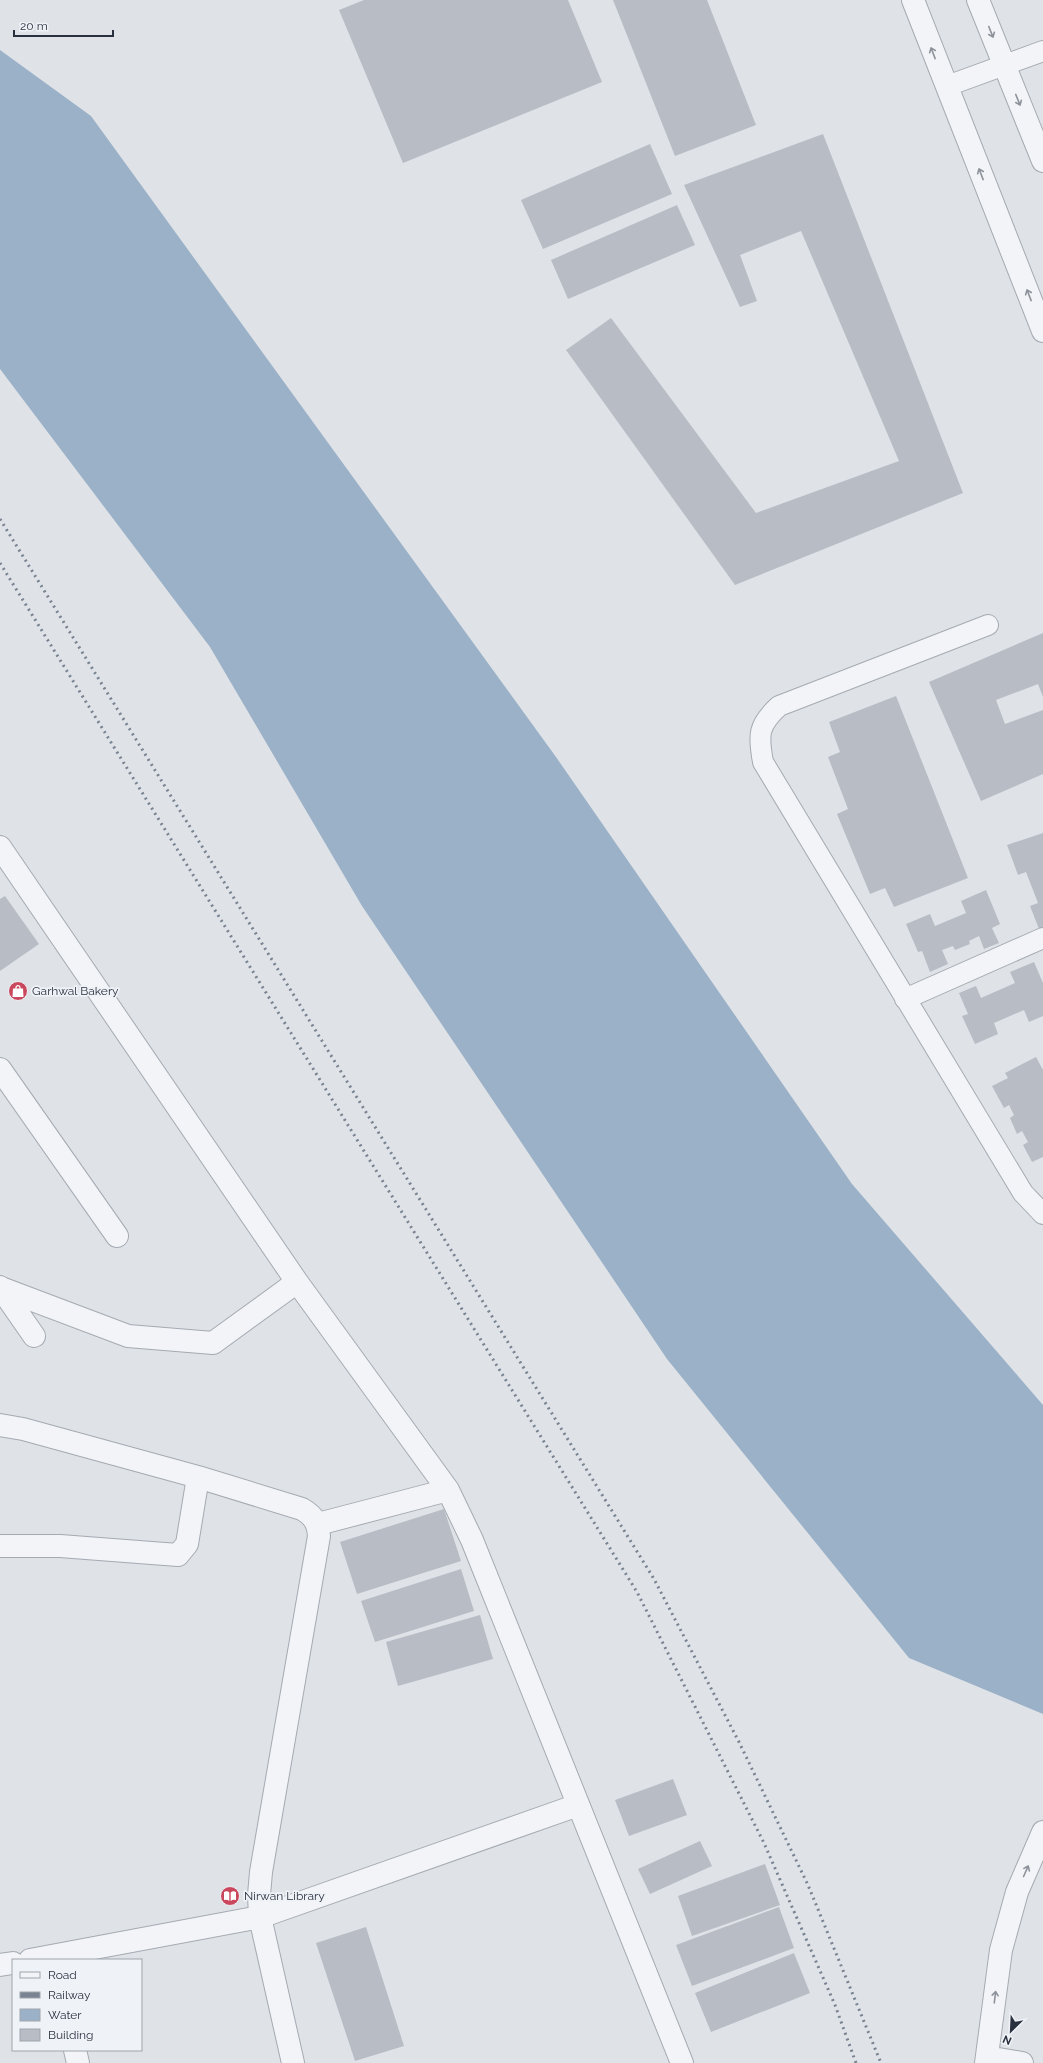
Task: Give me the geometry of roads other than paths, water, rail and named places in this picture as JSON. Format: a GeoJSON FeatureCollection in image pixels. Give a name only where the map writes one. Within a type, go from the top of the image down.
{"type":"FeatureCollection","features":[{"type":"Feature","properties":{"kind":"street"},"geometry":{"type":"LineString","coordinates":[[913,0],[1043,331]]}},
{"type":"Feature","properties":{"kind":"street"},"geometry":{"type":"LineString","coordinates":[[978,0],[1043,162]]}},
{"type":"Feature","properties":{"kind":"street"},"geometry":{"type":"LineString","coordinates":[[0,847],[297,1282],[448,1490],[472,1540],[682,2063]]}},
{"type":"Feature","properties":{"kind":"street"},"geometry":{"type":"LineString","coordinates":[[0,1069],[117,1236]]}},
{"type":"Feature","properties":{"kind":"street"},"geometry":{"type":"LineString","coordinates":[[1,1287],[128,1336],[213,1343],[297,1282]]}},
{"type":"Feature","properties":{"kind":"street"},"geometry":{"type":"LineString","coordinates":[[1,1287],[34,1336]]}},
{"type":"Feature","properties":{"kind":"street"},"geometry":{"type":"LineString","coordinates":[[0,1425],[23,1429],[198,1477],[302,1509],[311,1515],[318,1524],[319,1536],[261,1872],[259,1895],[260,1916],[292,2063]]}},
{"type":"Feature","properties":{"kind":"street"},"geometry":{"type":"LineString","coordinates":[[0,1546],[60,1546],[178,1555],[187,1544],[198,1477]]}},
{"type":"Feature","properties":{"kind":"street"},"geometry":{"type":"LineString","coordinates":[[318,1524],[448,1490]]}},
{"type":"Feature","properties":{"kind":"street"},"geometry":{"type":"LineString","coordinates":[[44,1959],[57,1958],[260,1916],[578,1805]]}},
{"type":"Feature","properties":{"kind":"street"},"geometry":{"type":"LineString","coordinates":[[1022,2063],[987,2060],[1001,1950],[1017,1892],[1043,1832]]}},
{"type":"Feature","properties":{"kind":"street"},"geometry":{"type":"LineString","coordinates":[[0,1965],[12,1963]]}},
{"type":"Feature","properties":{"kind":"street"},"geometry":{"type":"LineString","coordinates":[[75,2051],[78,2063]]}},
{"type":"Feature","properties":{"kind":"lane"},"geometry":{"type":"LineString","coordinates":[[947,86],[1043,50]]}},
{"type":"Feature","properties":{"kind":"lane"},"geometry":{"type":"LineString","coordinates":[[988,625],[779,706],[767,717],[759,739],[763,762],[1023,1193],[1043,1214]]}},
{"type":"Feature","properties":{"kind":"lane"},"geometry":{"type":"LineString","coordinates":[[905,999],[1043,938]]}},
{"type":"Feature","properties":{"kind":"water"},"geometry":{"type":"Polygon","coordinates":[[[0,50],[91,116],[556,757],[852,1184],[1043,1405],[1043,1714],[909,1658],[667,1359],[362,906],[210,647],[0,369],[0,50]]]}},
{"type":"Feature","properties":{"kind":"railway"},"geometry":{"type":"LineString","coordinates":[[0,519],[654,1579],[739,1742],[808,1885],[881,2063]]}},
{"type":"Feature","properties":{"kind":"railway"},"geometry":{"type":"LineString","coordinates":[[0,563],[637,1592],[764,1843],[835,2005],[856,2063]]}},
{"type":"Feature","properties":{"kind":"place","name":"Garhwal Bakery"},"geometry":{"type":"Point","coordinates":[18,991]}},
{"type":"Feature","properties":{"kind":"place","name":"Nirwan Library"},"geometry":{"type":"Point","coordinates":[230,1896]}}]}
